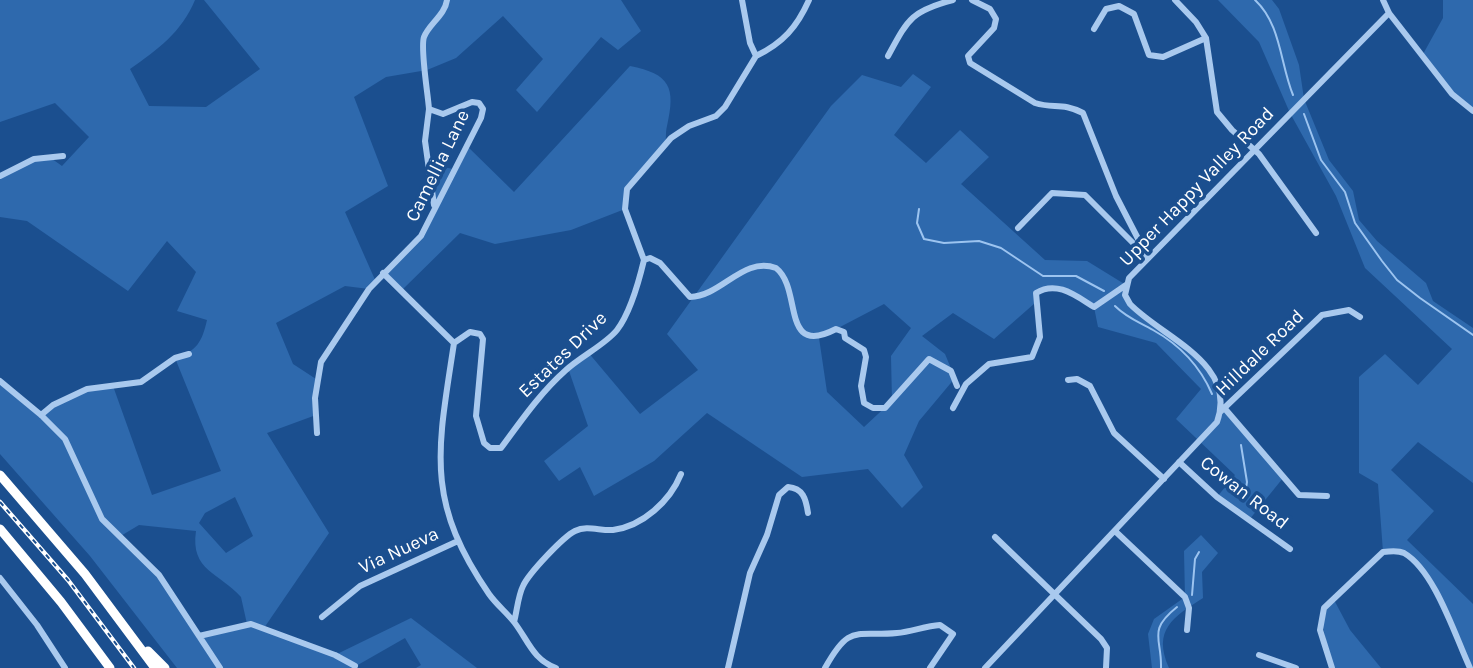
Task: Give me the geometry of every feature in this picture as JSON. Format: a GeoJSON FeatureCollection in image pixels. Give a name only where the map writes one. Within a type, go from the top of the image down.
{"type":"FeatureCollection","features":[{"type":"Feature","properties":{"kind":"highway"},"geometry":{"type":"LineString","coordinates":[[0,475],[61,544],[155,668]]}},
{"type":"Feature","properties":{"kind":"highway"},"geometry":{"type":"LineString","coordinates":[[0,529],[107,665]]}},
{"type":"Feature","properties":{"kind":"highway"},"geometry":{"type":"LineString","coordinates":[[132,635],[165,668]]}},
{"type":"Feature","properties":{"kind":"street","name":"Camellia Lane"},"geometry":{"type":"LineString","coordinates":[[317,433],[315,398],[321,362],[383,273],[421,236],[483,109],[479,103],[472,102],[443,114],[429,109],[427,70],[421,48],[424,35],[446,6],[447,0]]}},
{"type":"Feature","properties":{"kind":"street"},"geometry":{"type":"LineString","coordinates":[[742,0],[750,43],[756,56]]}},
{"type":"Feature","properties":{"kind":"street"},"geometry":{"type":"LineString","coordinates":[[809,0],[796,27],[780,43],[756,56],[716,116],[689,126],[671,138],[627,190],[625,209],[644,260],[650,258],[660,263],[690,297],[709,291],[754,265],[776,268],[788,282],[800,329],[809,337],[819,338],[836,329],[844,332],[845,338],[864,350],[861,396],[864,403],[873,408],[886,408],[929,359],[951,371],[957,386]]}},
{"type":"Feature","properties":{"kind":"street"},"geometry":{"type":"LineString","coordinates":[[888,56],[907,20],[922,8],[953,0]]}},
{"type":"Feature","properties":{"kind":"street"},"geometry":{"type":"LineString","coordinates":[[972,0],[990,9],[996,19],[994,28],[968,55],[970,63],[1035,103],[1046,106],[1060,104],[1083,113],[1116,196],[1148,258]]}},
{"type":"Feature","properties":{"kind":"street"},"geometry":{"type":"LineString","coordinates":[[1175,0],[1196,22],[1206,38],[1217,112],[1232,130],[1254,148],[1316,233]]}},
{"type":"Feature","properties":{"kind":"street"},"geometry":{"type":"LineString","coordinates":[[1383,0],[1389,13],[1451,92],[1473,111]]}},
{"type":"Feature","properties":{"kind":"street"},"geometry":{"type":"LineString","coordinates":[[1094,29],[1106,9],[1119,6],[1134,14],[1149,55],[1163,57],[1206,38]]}},
{"type":"Feature","properties":{"kind":"street","name":"Upper Happy Valley Road"},"geometry":{"type":"LineString","coordinates":[[1223,411],[1207,365],[1187,346],[1142,316],[1127,298],[1126,285],[1148,258],[1254,148],[1389,13]]}},
{"type":"Feature","properties":{"kind":"street"},"geometry":{"type":"LineString","coordinates":[[429,109],[425,141],[435,206]]}},
{"type":"Feature","properties":{"kind":"street"},"geometry":{"type":"LineString","coordinates":[[0,176],[34,159],[64,156]]}},
{"type":"Feature","properties":{"kind":"street"},"geometry":{"type":"LineString","coordinates":[[1018,229],[1052,193],[1077,192],[1085,195],[1148,258]]}},
{"type":"Feature","properties":{"kind":"street","name":"Estates Drive"},"geometry":{"type":"LineString","coordinates":[[454,343],[470,332],[480,334],[483,339],[476,416],[478,428],[490,448],[501,448],[516,425],[557,378],[617,330],[644,260]]}},
{"type":"Feature","properties":{"kind":"street"},"geometry":{"type":"LineString","coordinates":[[383,273],[454,343],[438,466],[442,492],[458,541],[490,595],[514,622],[541,660],[556,668]]}},
{"type":"Feature","properties":{"kind":"street"},"geometry":{"type":"LineString","coordinates":[[953,408],[966,384],[989,364],[1032,357],[1040,337],[1036,293],[1048,286],[1056,287],[1094,307],[1126,285]]}},
{"type":"Feature","properties":{"kind":"street","name":"Hilldale Road"},"geometry":{"type":"LineString","coordinates":[[1223,411],[1322,315],[1349,310],[1360,317]]}},
{"type":"Feature","properties":{"kind":"street"},"geometry":{"type":"LineString","coordinates":[[41,415],[53,405],[87,389],[141,382],[175,358],[189,354]]}},
{"type":"Feature","properties":{"kind":"street"},"geometry":{"type":"LineString","coordinates":[[1068,380],[1077,379],[1090,386],[1114,433],[1164,479]]}},
{"type":"Feature","properties":{"kind":"street"},"geometry":{"type":"LineString","coordinates":[[0,382],[41,415],[70,448],[102,519],[159,575],[220,668]]}},
{"type":"Feature","properties":{"kind":"street"},"geometry":{"type":"LineString","coordinates":[[985,668],[1217,422],[1223,411]]}},
{"type":"Feature","properties":{"kind":"street","name":"Cowan Road"},"geometry":{"type":"LineString","coordinates":[[1223,411],[1299,495],[1327,496]]}},
{"type":"Feature","properties":{"kind":"street","name":"Cowan Road"},"geometry":{"type":"LineString","coordinates":[[1179,463],[1217,497],[1290,549]]}},
{"type":"Feature","properties":{"kind":"street"},"geometry":{"type":"LineString","coordinates":[[514,622],[524,585],[564,540],[576,530],[612,530],[628,525],[670,497],[681,474]]}},
{"type":"Feature","properties":{"kind":"street"},"geometry":{"type":"LineString","coordinates":[[728,668],[746,586],[782,491],[796,488],[802,492],[807,513]]}},
{"type":"Feature","properties":{"kind":"street"},"geometry":{"type":"LineString","coordinates":[[1115,531],[1185,597],[1189,608],[1187,630]]}},
{"type":"Feature","properties":{"kind":"street"},"geometry":{"type":"LineString","coordinates":[[995,537],[1101,639],[1107,648],[1106,668]]}},
{"type":"Feature","properties":{"kind":"street","name":"Via Nueva"},"geometry":{"type":"LineString","coordinates":[[322,617],[360,586],[458,541]]}},
{"type":"Feature","properties":{"kind":"street"},"geometry":{"type":"LineString","coordinates":[[1332,668],[1320,630],[1324,608],[1382,552],[1391,551],[1402,551],[1410,558],[1440,598],[1470,668]]}},
{"type":"Feature","properties":{"kind":"street"},"geometry":{"type":"LineString","coordinates":[[0,578],[37,625],[65,668]]}},
{"type":"Feature","properties":{"kind":"street"},"geometry":{"type":"LineString","coordinates":[[199,636],[251,624],[335,655],[355,666]]}},
{"type":"Feature","properties":{"kind":"street"},"geometry":{"type":"LineString","coordinates":[[825,668],[841,644],[863,632],[898,634],[940,625],[953,634],[930,668]]}},
{"type":"Feature","properties":{"kind":"street"},"geometry":{"type":"LineString","coordinates":[[1259,655],[1296,668]]}},
{"type":"Feature","properties":{"kind":"shaded area"},"geometry":{"type":"Polygon","coordinates":[[[0,0],[195,0],[176,31],[130,69],[149,106],[206,107],[260,69],[204,0],[621,0],[641,31],[618,50],[601,37],[537,112],[516,90],[543,59],[503,16],[456,58],[427,70],[386,77],[354,97],[388,186],[345,212],[376,282],[369,289],[345,286],[276,323],[293,364],[316,379],[316,415],[267,433],[329,533],[264,628],[335,655],[411,618],[477,668],[416,668],[421,665],[405,638],[356,666],[357,668],[177,668],[90,556],[0,454],[0,385],[41,414],[87,389],[113,386],[152,495],[221,471],[175,358],[197,345],[207,320],[177,311],[196,272],[167,241],[128,291],[27,221],[0,217],[0,176],[48,156],[62,166],[89,137],[55,103],[0,122],[0,0]],[[235,497],[205,513],[199,523],[226,553],[253,536],[235,497]],[[139,525],[119,537],[162,583],[199,636],[247,624],[241,597],[202,563],[195,544],[196,531],[139,525]]]}},
{"type":"Feature","properties":{"kind":"shaded area"},"geometry":{"type":"Polygon","coordinates":[[[1218,0],[1272,0],[1279,9],[1299,65],[1304,99],[1329,160],[1353,191],[1359,220],[1377,241],[1426,283],[1433,301],[1473,328],[1473,483],[1418,442],[1391,470],[1434,511],[1407,540],[1473,604],[1473,668],[1470,668],[1427,580],[1402,551],[1383,552],[1378,484],[1359,473],[1359,377],[1385,354],[1418,385],[1452,349],[1365,268],[1336,196],[1290,113],[1259,42],[1218,0]]]}},
{"type":"Feature","properties":{"kind":"shaded area"},"geometry":{"type":"Polygon","coordinates":[[[1443,0],[1473,0],[1473,111],[1422,56],[1443,18],[1443,0]]]}},
{"type":"Feature","properties":{"kind":"shaded area"},"geometry":{"type":"Polygon","coordinates":[[[630,66],[662,78],[667,84],[671,101],[665,145],[635,181],[627,197],[625,209],[571,230],[495,244],[460,233],[401,291],[383,273],[421,236],[435,207],[425,163],[453,169],[466,145],[514,192],[630,66]]]}},
{"type":"Feature","properties":{"kind":"shaded area"},"geometry":{"type":"Polygon","coordinates":[[[913,74],[931,87],[894,135],[926,163],[960,130],[989,157],[961,184],[1045,260],[1087,261],[1126,285],[1130,304],[1202,359],[1226,410],[1283,478],[1249,520],[1217,497],[1235,475],[1176,419],[1201,389],[1156,343],[1098,327],[1094,307],[1056,287],[1036,292],[1035,303],[994,339],[953,313],[922,336],[945,354],[955,378],[919,421],[904,455],[923,487],[902,508],[868,469],[802,477],[707,413],[654,461],[594,496],[580,467],[559,481],[544,461],[588,426],[568,368],[587,351],[640,414],[698,370],[667,334],[831,106],[862,75],[901,87],[913,74]],[[884,304],[819,338],[827,392],[864,427],[892,401],[891,356],[911,328],[884,304]]]}},
{"type":"Feature","properties":{"kind":"shaded area"},"geometry":{"type":"Polygon","coordinates":[[[1201,535],[1218,553],[1202,572],[1203,598],[1175,618],[1164,634],[1164,655],[1169,668],[1152,668],[1148,634],[1154,619],[1185,597],[1184,551],[1201,535]]]}},
{"type":"Feature","properties":{"kind":"shaded area"},"geometry":{"type":"Polygon","coordinates":[[[1333,598],[1350,630],[1381,668],[1332,668],[1321,618],[1333,598]]]}},
{"type":"Feature","properties":{"kind":"waterway"},"geometry":{"type":"LineString","coordinates":[[1255,0],[1264,10],[1275,32],[1293,95]]}},
{"type":"Feature","properties":{"kind":"waterway"},"geometry":{"type":"LineString","coordinates":[[1304,114],[1321,160],[1345,192],[1355,223],[1382,261],[1397,280],[1473,335]]}},
{"type":"Feature","properties":{"kind":"waterway"},"geometry":{"type":"LineString","coordinates":[[919,209],[917,223],[924,239],[944,243],[979,241],[1001,248],[1043,276],[1076,276],[1104,291]]}},
{"type":"Feature","properties":{"kind":"waterway"},"geometry":{"type":"LineString","coordinates":[[1115,306],[1180,349],[1202,374],[1212,394]]}},
{"type":"Feature","properties":{"kind":"waterway"},"geometry":{"type":"LineString","coordinates":[[1241,445],[1247,482],[1244,500]]}},
{"type":"Feature","properties":{"kind":"waterway"},"geometry":{"type":"LineString","coordinates":[[1192,595],[1195,559],[1199,552]]}},
{"type":"Feature","properties":{"kind":"waterway"},"geometry":{"type":"LineString","coordinates":[[1161,668],[1159,629],[1162,622],[1177,607]]}},
{"type":"Feature","properties":{"kind":"railway"},"geometry":{"type":"LineString","coordinates":[[0,502],[68,580],[134,668]]}}]}
